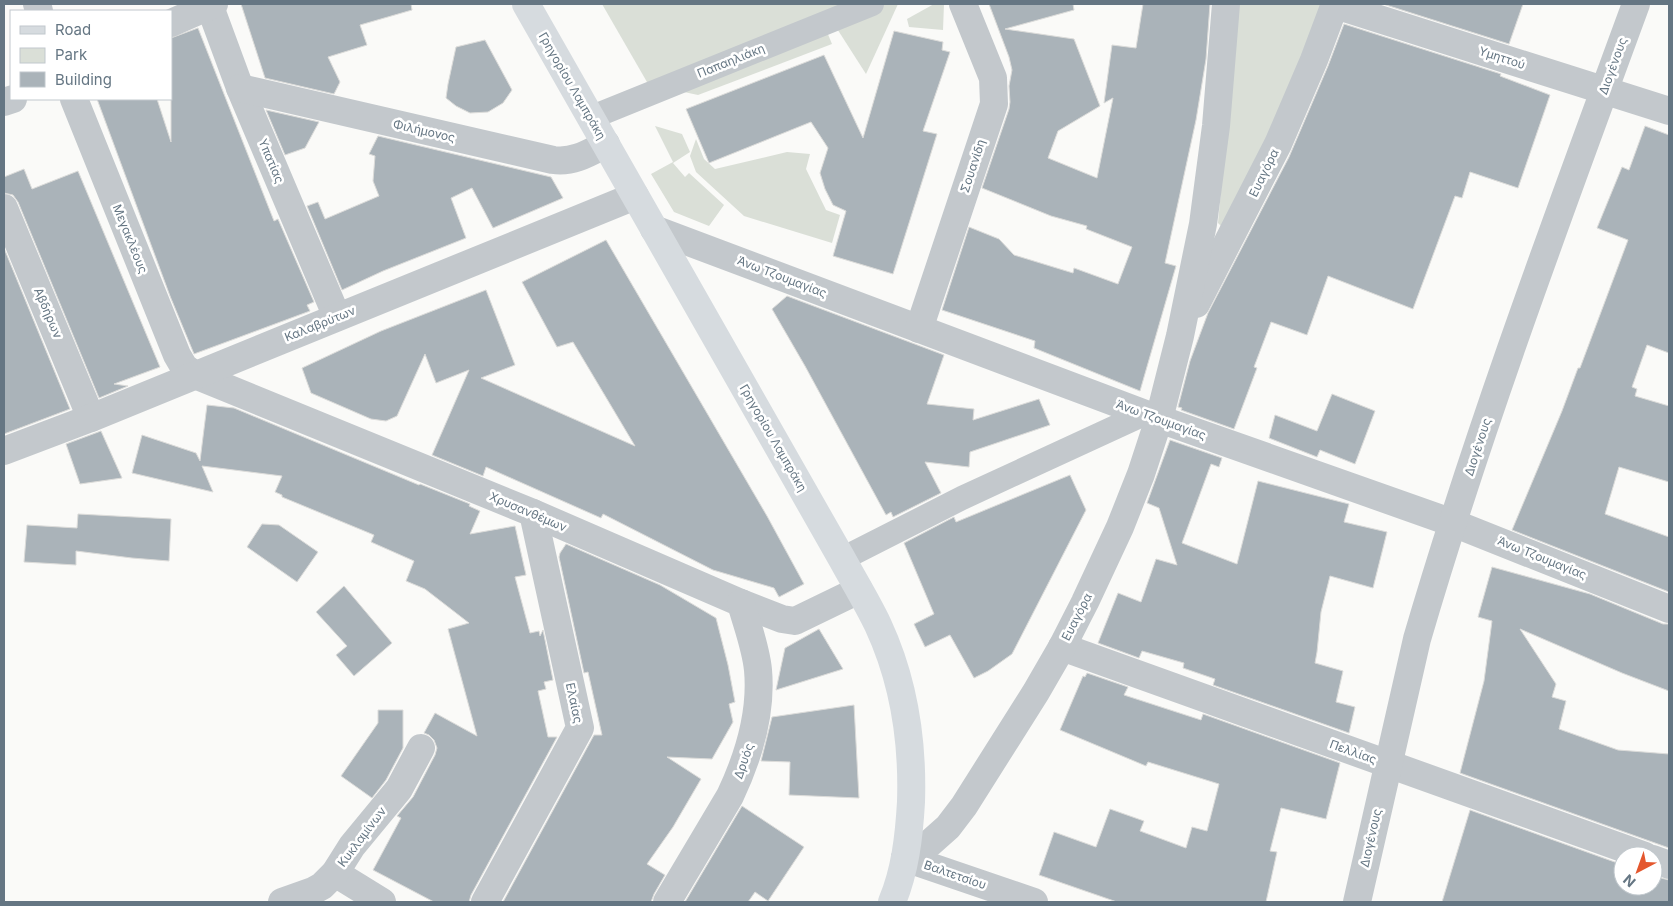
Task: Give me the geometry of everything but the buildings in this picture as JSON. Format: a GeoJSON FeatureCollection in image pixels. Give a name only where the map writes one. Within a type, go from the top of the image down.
{"type":"FeatureCollection","features":[{"type":"Feature","properties":{"kind":"main road","name":"Γρηγορίου Λαμπράκη"},"geometry":{"type":"LineString","coordinates":[[526,4],[842,559],[876,621],[889,651],[901,688],[912,758],[910,819],[905,858],[892,902]]}},
{"type":"Feature","properties":{"kind":"street"},"geometry":{"type":"LineString","coordinates":[[172,23],[211,4]]}},
{"type":"Feature","properties":{"kind":"street","name":"Υπατίας"},"geometry":{"type":"LineString","coordinates":[[211,4],[240,88],[338,317]]}},
{"type":"Feature","properties":{"kind":"street","name":"Παπαηλιάκη"},"geometry":{"type":"LineString","coordinates":[[590,118],[872,4]]}},
{"type":"Feature","properties":{"kind":"street","name":"Σουανίδη"},"geometry":{"type":"LineString","coordinates":[[919,329],[994,104],[993,78],[964,4]]}},
{"type":"Feature","properties":{"kind":"street","name":"Ευαγόρα"},"geometry":{"type":"LineString","coordinates":[[905,858],[930,843],[948,827],[964,806],[1062,647],[1120,527],[1141,474],[1152,417],[1180,336],[1203,224],[1211,173],[1226,4]]}},
{"type":"Feature","properties":{"kind":"street","name":"Ευαγόρα"},"geometry":{"type":"LineString","coordinates":[[1180,336],[1278,144],[1302,90],[1335,4]]}},
{"type":"Feature","properties":{"kind":"street","name":"Υμηττού"},"geometry":{"type":"LineString","coordinates":[[1335,4],[1669,111]]}},
{"type":"Feature","properties":{"kind":"street","name":"Διογένους"},"geometry":{"type":"LineString","coordinates":[[1356,902],[1417,639],[1453,523],[1483,429],[1636,4]]}},
{"type":"Feature","properties":{"kind":"street","name":"Φιλήμονος"},"geometry":{"type":"LineString","coordinates":[[240,88],[562,162],[576,159],[606,144]]}},
{"type":"Feature","properties":{"kind":"street","name":"Μεγακλέους"},"geometry":{"type":"LineString","coordinates":[[74,100],[177,355],[184,367],[194,375]]}},
{"type":"Feature","properties":{"kind":"street","name":"Καλαβρύτων"},"geometry":{"type":"LineString","coordinates":[[4,451],[91,418],[635,196]]}},
{"type":"Feature","properties":{"kind":"street","name":"Αβδήρων"},"geometry":{"type":"LineString","coordinates":[[4,208],[91,418]]}},
{"type":"Feature","properties":{"kind":"street","name":"Άνω Τζουμαγίας"},"geometry":{"type":"LineString","coordinates":[[654,229],[1152,417],[1453,523],[1669,609]]}},
{"type":"Feature","properties":{"kind":"street","name":"Χρυσανθέμων"},"geometry":{"type":"LineString","coordinates":[[194,375],[533,513],[741,604],[782,619],[795,621],[859,590]]}},
{"type":"Feature","properties":{"kind":"street"},"geometry":{"type":"LineString","coordinates":[[842,559],[962,498],[1152,417]]}},
{"type":"Feature","properties":{"kind":"street","name":"Ελαίας"},"geometry":{"type":"LineString","coordinates":[[486,902],[580,728],[533,513]]}},
{"type":"Feature","properties":{"kind":"street","name":"Δρυός"},"geometry":{"type":"LineString","coordinates":[[667,902],[730,796],[752,738],[757,708],[758,670],[741,604]]}},
{"type":"Feature","properties":{"kind":"street","name":"Πελλίας"},"geometry":{"type":"LineString","coordinates":[[1062,647],[1617,846]]}},
{"type":"Feature","properties":{"kind":"street","name":"Κυκλαμίνων"},"geometry":{"type":"LineString","coordinates":[[282,902],[322,886],[334,873],[352,846],[399,789],[421,748]]}},
{"type":"Feature","properties":{"kind":"street","name":"Βαλτετσίου"},"geometry":{"type":"LineString","coordinates":[[905,858],[991,895],[1034,902]]}},
{"type":"Feature","properties":{"kind":"street"},"geometry":{"type":"LineString","coordinates":[[334,873],[382,902]]}},
{"type":"Feature","properties":{"kind":"green space"},"geometry":{"type":"Polygon","coordinates":[[[602,4],[861,4],[651,89],[602,4]]]}},
{"type":"Feature","properties":{"kind":"green space"},"geometry":{"type":"Polygon","coordinates":[[[882,4],[898,4],[866,74],[834,24],[882,4]]]}},
{"type":"Feature","properties":{"kind":"green space"},"geometry":{"type":"Polygon","coordinates":[[[934,4],[944,4],[943,30],[909,27],[907,19],[934,4]]]}},
{"type":"Feature","properties":{"kind":"green space"},"geometry":{"type":"Polygon","coordinates":[[[1238,4],[1327,4],[1296,90],[1223,228],[1218,223],[1238,4]]]}},
{"type":"Feature","properties":{"kind":"green space"},"geometry":{"type":"Polygon","coordinates":[[[825,27],[832,44],[698,95],[670,89],[825,27]]]}},
{"type":"Feature","properties":{"kind":"green space"},"geometry":{"type":"Polygon","coordinates":[[[655,126],[682,134],[690,152],[673,163],[685,177],[689,173],[724,205],[709,226],[674,212],[651,174],[673,162],[655,126]]]}},
{"type":"Feature","properties":{"kind":"green space"},"geometry":{"type":"Polygon","coordinates":[[[696,139],[704,159],[715,169],[787,152],[810,154],[806,169],[826,210],[840,215],[832,243],[744,216],[696,172],[690,156],[696,139]]]}}]}
